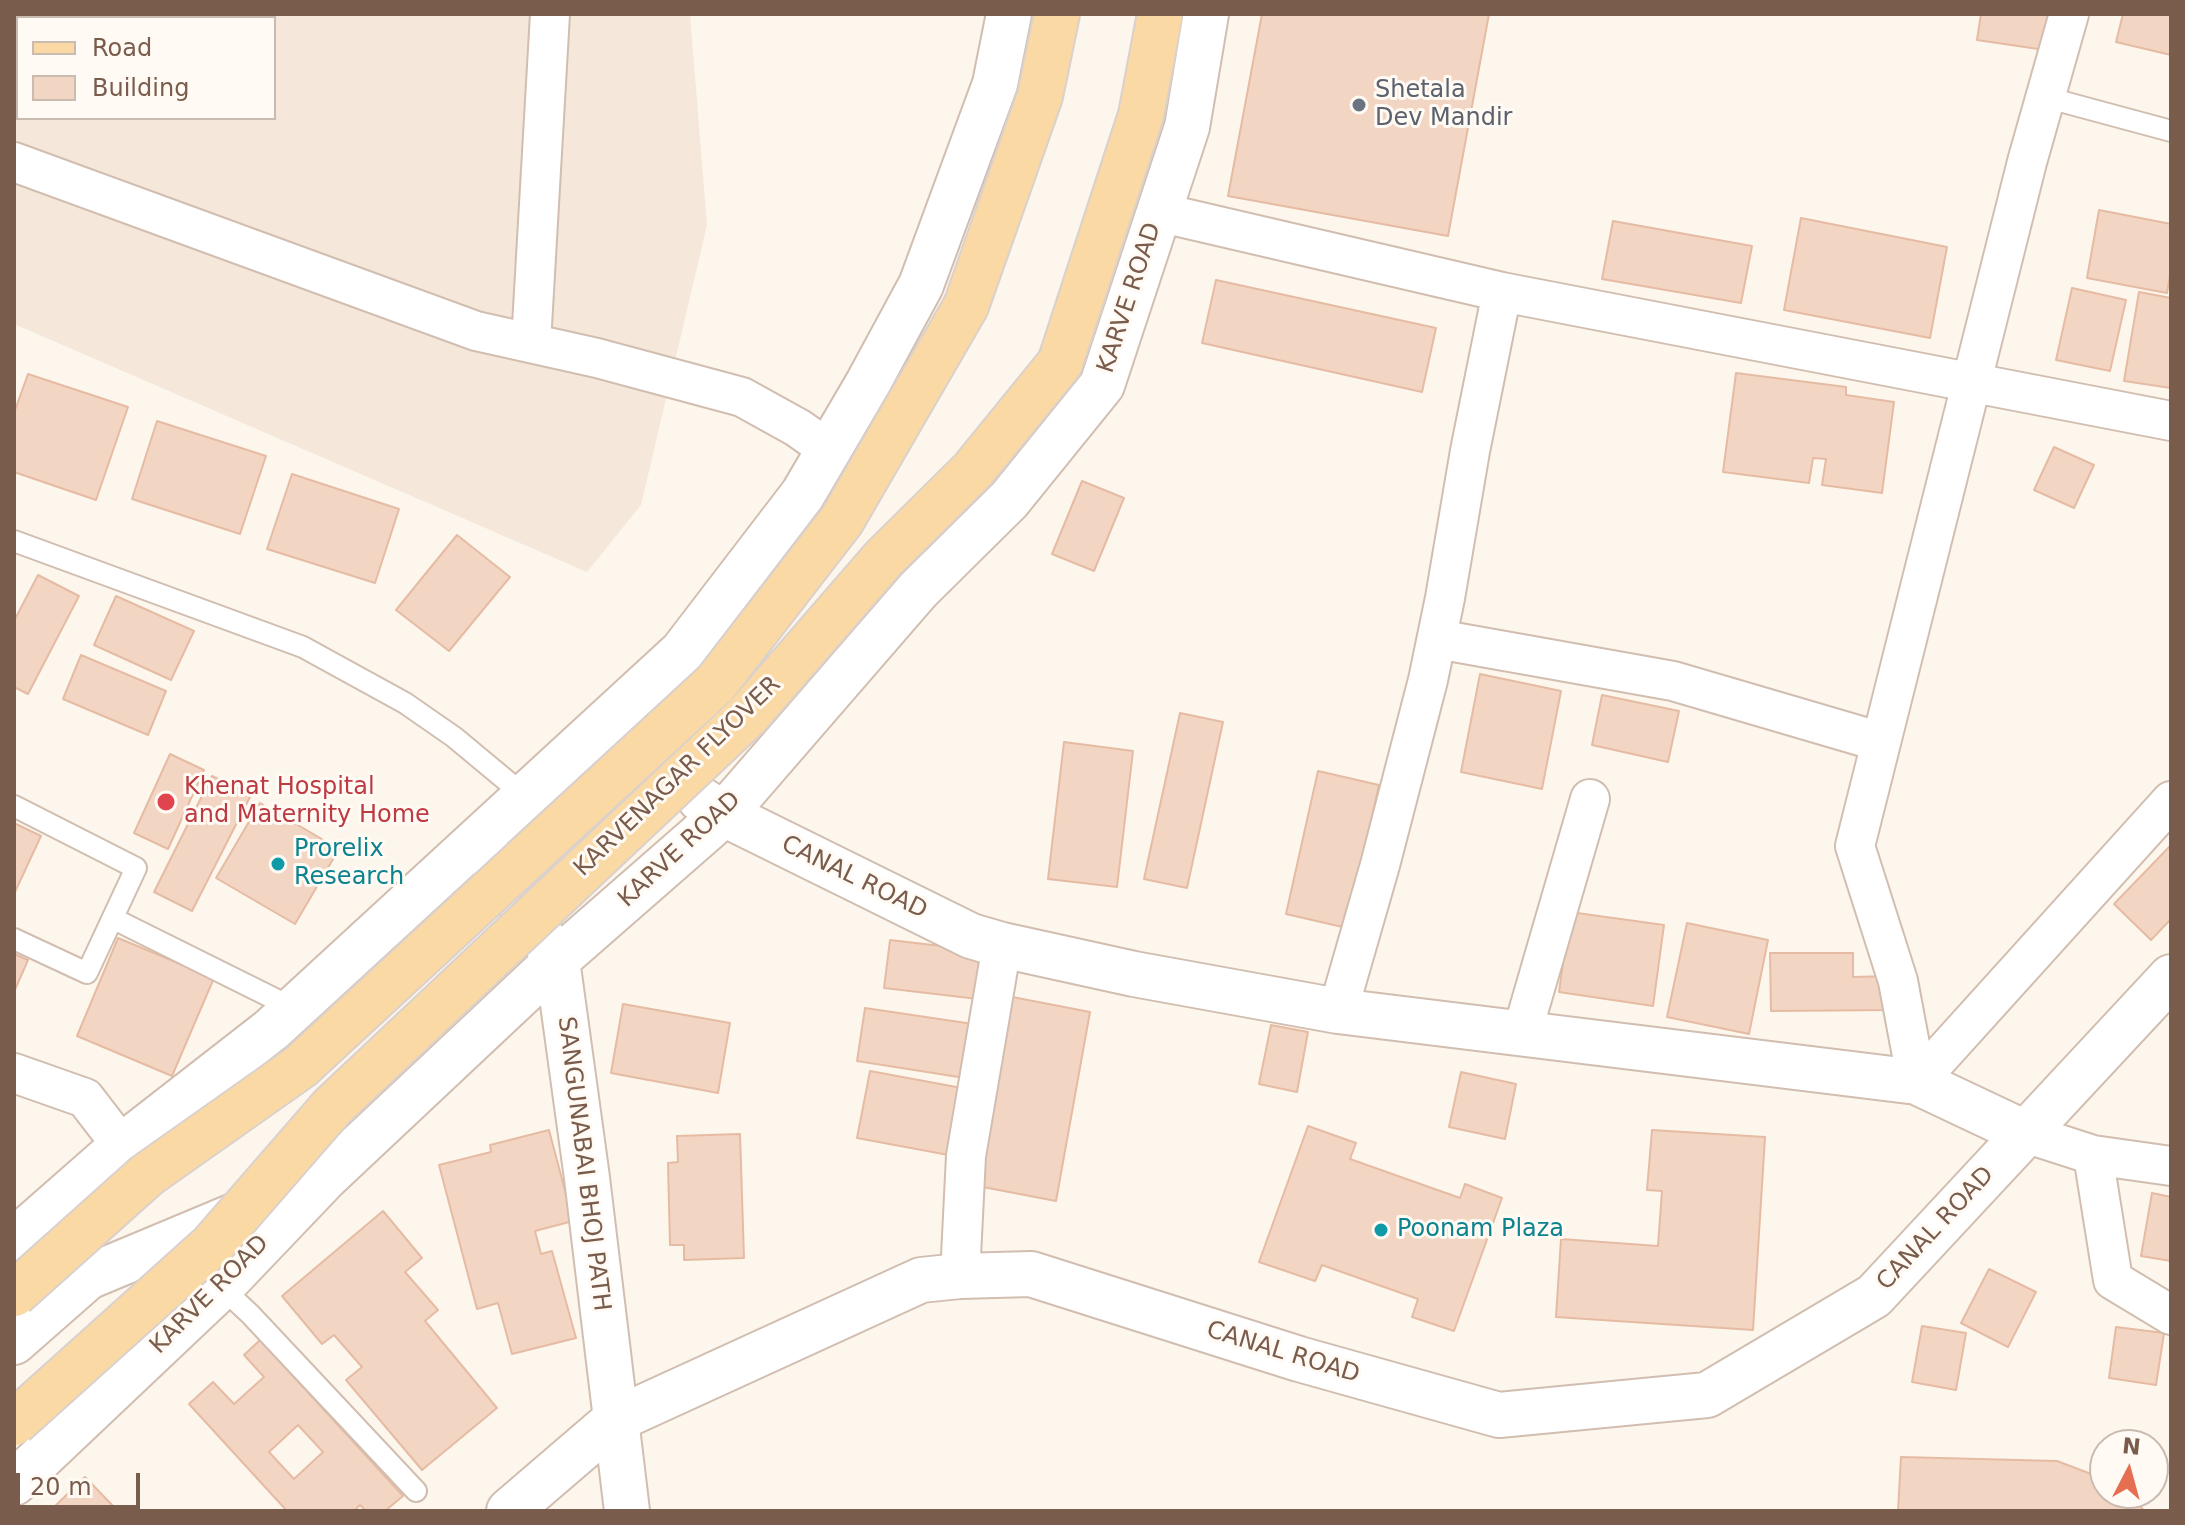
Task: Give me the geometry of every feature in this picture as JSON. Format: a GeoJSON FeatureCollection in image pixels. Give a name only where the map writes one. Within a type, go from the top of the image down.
{"type":"FeatureCollection","features":[{"type":"Feature","properties":{"kind":"main road","name":"KARVENAGAR FLYOVER"},"geometry":{"type":"LineString","coordinates":[[14,1294],[147,1175],[300,1067],[716,683],[842,520],[966,306],[1040,96],[1057,14]]}},
{"type":"Feature","properties":{"kind":"main road","name":"KARVENAGAR FLYOVER"},"geometry":{"type":"LineString","coordinates":[[14,1423],[212,1245],[332,1107],[747,716],[884,558],[973,470],[1060,363],[1141,115],[1160,14]]}},
{"type":"Feature","properties":{"kind":"street"},"geometry":{"type":"LineString","coordinates":[[531,343],[550,14]]}},
{"type":"Feature","properties":{"kind":"street"},"geometry":{"type":"LineString","coordinates":[[14,1241],[122,1146],[295,1009],[682,652],[803,494],[921,285],[995,84],[1009,14]]}},
{"type":"Feature","properties":{"kind":"street","name":"KARVE ROAD"},"geometry":{"type":"LineString","coordinates":[[14,1483],[221,1287],[325,1178],[557,960],[724,814],[918,590],[1009,500],[1102,385],[1187,127],[1206,14]]}},
{"type":"Feature","properties":{"kind":"street"},"geometry":{"type":"LineString","coordinates":[[1917,1082],[1898,981],[1855,846],[2045,97],[2069,14]]}},
{"type":"Feature","properties":{"kind":"street"},"geometry":{"type":"LineString","coordinates":[[14,162],[476,331],[742,397],[798,428],[829,450]]}},
{"type":"Feature","properties":{"kind":"street"},"geometry":{"type":"LineString","coordinates":[[1158,212],[1502,292],[2171,421]]}},
{"type":"Feature","properties":{"kind":"street"},"geometry":{"type":"LineString","coordinates":[[1338,1011],[1380,865],[1437,639],[1502,292]]}},
{"type":"Feature","properties":{"kind":"street"},"geometry":{"type":"LineString","coordinates":[[1437,639],[1673,681],[1881,742]]}},
{"type":"Feature","properties":{"kind":"street","name":"CANAL ROAD"},"geometry":{"type":"LineString","coordinates":[[595,733],[724,814],[971,936],[1002,945],[1134,974],[1338,1011],[1917,1082],[2025,1133]]}},
{"type":"Feature","properties":{"kind":"street"},"geometry":{"type":"LineString","coordinates":[[1522,1033],[1590,799]]}},
{"type":"Feature","properties":{"kind":"street"},"geometry":{"type":"LineString","coordinates":[[1917,1082],[2171,801]]}},
{"type":"Feature","properties":{"kind":"street","name":"SANGUNABAI BHOJ PATH"},"geometry":{"type":"LineString","coordinates":[[478,840],[557,960],[627,1511]]}},
{"type":"Feature","properties":{"kind":"street"},"geometry":{"type":"LineString","coordinates":[[960,1276],[966,1156],[1002,945]]}},
{"type":"Feature","properties":{"kind":"street","name":"CANAL ROAD"},"geometry":{"type":"LineString","coordinates":[[509,1511],[615,1420],[921,1280],[960,1276],[1031,1274],[1299,1359],[1499,1415],[1707,1395],[1874,1296],[2171,977]]}},
{"type":"Feature","properties":{"kind":"street"},"geometry":{"type":"LineString","coordinates":[[14,1073],[85,1098],[122,1146]]}},
{"type":"Feature","properties":{"kind":"street"},"geometry":{"type":"LineString","coordinates":[[88,1277],[194,1090]]}},
{"type":"Feature","properties":{"kind":"street"},"geometry":{"type":"LineString","coordinates":[[2025,1133],[2093,1155],[2171,1166]]}},
{"type":"Feature","properties":{"kind":"street"},"geometry":{"type":"LineString","coordinates":[[2093,1155],[2113,1280],[2171,1315]]}},
{"type":"Feature","properties":{"kind":"street"},"geometry":{"type":"LineString","coordinates":[[14,1342],[88,1277],[325,1178]]}},
{"type":"Feature","properties":{"kind":"lane"},"geometry":{"type":"LineString","coordinates":[[2045,97],[2171,131]]}},
{"type":"Feature","properties":{"kind":"lane"},"geometry":{"type":"LineString","coordinates":[[14,541],[303,647],[405,703],[454,737],[525,796]]}},
{"type":"Feature","properties":{"kind":"lane"},"geometry":{"type":"LineString","coordinates":[[14,806],[136,868],[87,973],[14,939]]}},
{"type":"Feature","properties":{"kind":"lane"},"geometry":{"type":"LineString","coordinates":[[114,919],[295,1009]]}},
{"type":"Feature","properties":{"kind":"lane"},"geometry":{"type":"LineString","coordinates":[[221,1287],[416,1491]]}},
{"type":"Feature","properties":{"kind":"shaded area"},"geometry":{"type":"Polygon","coordinates":[[[14,14],[690,14],[707,225],[641,505],[587,572],[14,324],[14,14]]]}},
{"type":"Feature","properties":{"kind":"building","name":"Shetala Dev Mandir"},"geometry":{"type":"Polygon","coordinates":[[[1262,14],[1489,14],[1448,236],[1228,196],[1262,14]]]}},
{"type":"Feature","properties":{"kind":"building"},"geometry":{"type":"Polygon","coordinates":[[[1981,14],[2057,14],[2052,51],[1977,40],[1981,14]]]}},
{"type":"Feature","properties":{"kind":"building"},"geometry":{"type":"Polygon","coordinates":[[[2123,14],[2171,14],[2171,55],[2116,42],[2123,14]]]}},
{"type":"Feature","properties":{"kind":"building"},"geometry":{"type":"Polygon","coordinates":[[[2099,210],[2171,224],[2171,270],[2167,293],[2087,278],[2099,210]]]}},
{"type":"Feature","properties":{"kind":"building"},"geometry":{"type":"Polygon","coordinates":[[[1801,218],[1947,247],[1930,338],[1784,310],[1801,218]]]}},
{"type":"Feature","properties":{"kind":"building"},"geometry":{"type":"Polygon","coordinates":[[[1613,221],[1752,246],[1741,303],[1602,279],[1613,221]]]}},
{"type":"Feature","properties":{"kind":"building"},"geometry":{"type":"Polygon","coordinates":[[[1216,280],[1436,328],[1422,392],[1202,343],[1216,280]]]}},
{"type":"Feature","properties":{"kind":"building"},"geometry":{"type":"Polygon","coordinates":[[[2072,288],[2126,300],[2110,371],[2056,360],[2072,288]]]}},
{"type":"Feature","properties":{"kind":"building"},"geometry":{"type":"Polygon","coordinates":[[[2139,292],[2171,298],[2171,388],[2124,381],[2139,292]]]}},
{"type":"Feature","properties":{"kind":"building"},"geometry":{"type":"Polygon","coordinates":[[[1736,373],[1846,387],[1846,395],[1894,402],[1882,493],[1822,485],[1826,459],[1813,458],[1809,483],[1723,472],[1736,373]]]}},
{"type":"Feature","properties":{"kind":"building"},"geometry":{"type":"Polygon","coordinates":[[[28,374],[128,407],[96,500],[14,472],[14,413],[28,374]]]}},
{"type":"Feature","properties":{"kind":"building"},"geometry":{"type":"Polygon","coordinates":[[[157,421],[266,456],[240,534],[132,499],[157,421]]]}},
{"type":"Feature","properties":{"kind":"building"},"geometry":{"type":"Polygon","coordinates":[[[2054,447],[2094,465],[2074,508],[2034,490],[2054,447]]]}},
{"type":"Feature","properties":{"kind":"building"},"geometry":{"type":"Polygon","coordinates":[[[292,474],[399,509],[375,583],[267,549],[292,474]]]}},
{"type":"Feature","properties":{"kind":"building"},"geometry":{"type":"Polygon","coordinates":[[[1082,481],[1124,498],[1094,571],[1052,554],[1082,481]]]}},
{"type":"Feature","properties":{"kind":"building"},"geometry":{"type":"Polygon","coordinates":[[[457,535],[510,577],[449,651],[396,610],[457,535]]]}},
{"type":"Feature","properties":{"kind":"building"},"geometry":{"type":"Polygon","coordinates":[[[38,575],[79,596],[28,694],[14,687],[14,621],[38,575]]]}},
{"type":"Feature","properties":{"kind":"building"},"geometry":{"type":"Polygon","coordinates":[[[116,596],[194,631],[171,680],[94,645],[116,596]]]}},
{"type":"Feature","properties":{"kind":"building"},"geometry":{"type":"Polygon","coordinates":[[[81,655],[166,691],[148,735],[63,699],[81,655]]]}},
{"type":"Feature","properties":{"kind":"building"},"geometry":{"type":"Polygon","coordinates":[[[1480,674],[1561,691],[1542,789],[1461,772],[1480,674]]]}},
{"type":"Feature","properties":{"kind":"building"},"geometry":{"type":"Polygon","coordinates":[[[1602,695],[1679,711],[1668,762],[1592,745],[1602,695]]]}},
{"type":"Feature","properties":{"kind":"building"},"geometry":{"type":"Polygon","coordinates":[[[1180,713],[1223,722],[1187,888],[1144,879],[1180,713]]]}},
{"type":"Feature","properties":{"kind":"building"},"geometry":{"type":"Polygon","coordinates":[[[1064,742],[1133,751],[1117,887],[1048,879],[1064,742]]]}},
{"type":"Feature","properties":{"kind":"building"},"geometry":{"type":"Polygon","coordinates":[[[170,754],[204,770],[168,849],[134,833],[170,754]]]}},
{"type":"Feature","properties":{"kind":"building"},"geometry":{"type":"Polygon","coordinates":[[[1318,771],[1379,785],[1347,928],[1286,914],[1318,771]]]}},
{"type":"Feature","properties":{"kind":"building"},"geometry":{"type":"Polygon","coordinates":[[[212,776],[251,795],[192,911],[154,892],[212,776]]]}},
{"type":"Feature","properties":{"kind":"building","name":"Prorelix Research"},"geometry":{"type":"Polygon","coordinates":[[[260,803],[339,849],[295,924],[216,878],[260,803]]]}},
{"type":"Feature","properties":{"kind":"building"},"geometry":{"type":"Polygon","coordinates":[[[14,823],[41,836],[14,894],[14,823]]]}},
{"type":"Feature","properties":{"kind":"building"},"geometry":{"type":"Polygon","coordinates":[[[2171,845],[2171,919],[2151,940],[2114,904],[2171,845]]]}},
{"type":"Feature","properties":{"kind":"building"},"geometry":{"type":"Polygon","coordinates":[[[1570,912],[1664,925],[1653,1006],[1559,992],[1570,912]]]}},
{"type":"Feature","properties":{"kind":"building"},"geometry":{"type":"Polygon","coordinates":[[[1687,923],[1768,940],[1749,1034],[1667,1017],[1687,923]]]}},
{"type":"Feature","properties":{"kind":"building"},"geometry":{"type":"Polygon","coordinates":[[[118,938],[214,978],[172,1076],[77,1036],[118,938]]]}},
{"type":"Feature","properties":{"kind":"building"},"geometry":{"type":"Polygon","coordinates":[[[890,940],[984,951],[978,999],[884,988],[890,940]]]}},
{"type":"Feature","properties":{"kind":"building"},"geometry":{"type":"Polygon","coordinates":[[[1770,953],[1853,953],[1853,977],[1890,976],[1890,1010],[1771,1011],[1770,953]]]}},
{"type":"Feature","properties":{"kind":"building"},"geometry":{"type":"Polygon","coordinates":[[[14,954],[28,960],[14,992],[14,954]]]}},
{"type":"Feature","properties":{"kind":"building"},"geometry":{"type":"Polygon","coordinates":[[[1002,995],[1090,1012],[1056,1201],[967,1184],[1002,995]]]}},
{"type":"Feature","properties":{"kind":"building"},"geometry":{"type":"Polygon","coordinates":[[[623,1004],[730,1023],[718,1093],[611,1073],[623,1004]]]}},
{"type":"Feature","properties":{"kind":"building"},"geometry":{"type":"Polygon","coordinates":[[[865,1008],[973,1024],[965,1078],[857,1061],[865,1008]]]}},
{"type":"Feature","properties":{"kind":"building"},"geometry":{"type":"Polygon","coordinates":[[[1271,1025],[1308,1032],[1297,1092],[1259,1084],[1271,1025]]]}},
{"type":"Feature","properties":{"kind":"building"},"geometry":{"type":"Polygon","coordinates":[[[870,1071],[967,1089],[954,1156],[857,1138],[870,1071]]]}},
{"type":"Feature","properties":{"kind":"building"},"geometry":{"type":"Polygon","coordinates":[[[1461,1072],[1516,1084],[1505,1139],[1449,1127],[1461,1072]]]}},
{"type":"Feature","properties":{"kind":"building","name":"Poonam Plaza"},"geometry":{"type":"Polygon","coordinates":[[[1308,1126],[1356,1143],[1350,1159],[1460,1198],[1465,1184],[1502,1198],[1454,1331],[1412,1317],[1418,1299],[1322,1265],[1315,1281],[1259,1262],[1308,1126]]]}},
{"type":"Feature","properties":{"kind":"building"},"geometry":{"type":"Polygon","coordinates":[[[549,1130],[573,1221],[535,1231],[541,1254],[552,1251],[576,1338],[512,1354],[498,1303],[477,1309],[439,1165],[491,1152],[490,1145],[549,1130]]]}},
{"type":"Feature","properties":{"kind":"building"},"geometry":{"type":"Polygon","coordinates":[[[1652,1130],[1765,1137],[1753,1330],[1556,1317],[1561,1239],[1658,1246],[1662,1191],[1647,1190],[1652,1130]]]}},
{"type":"Feature","properties":{"kind":"building"},"geometry":{"type":"Polygon","coordinates":[[[740,1134],[744,1258],[684,1260],[684,1245],[670,1245],[668,1163],[678,1162],[677,1136],[740,1134]]]}},
{"type":"Feature","properties":{"kind":"building"},"geometry":{"type":"Polygon","coordinates":[[[2152,1193],[2171,1197],[2171,1261],[2141,1256],[2152,1193]]]}},
{"type":"Feature","properties":{"kind":"building"},"geometry":{"type":"Polygon","coordinates":[[[383,1211],[422,1258],[405,1272],[438,1310],[425,1321],[497,1408],[422,1470],[346,1380],[362,1367],[334,1335],[322,1344],[282,1296],[383,1211]]]}},
{"type":"Feature","properties":{"kind":"building"},"geometry":{"type":"Polygon","coordinates":[[[1989,1269],[2036,1292],[2008,1347],[1961,1323],[1989,1269]]]}},
{"type":"Feature","properties":{"kind":"building"},"geometry":{"type":"Polygon","coordinates":[[[1922,1326],[1966,1333],[1956,1390],[1912,1382],[1922,1326]]]}},
{"type":"Feature","properties":{"kind":"building"},"geometry":{"type":"Polygon","coordinates":[[[2116,1327],[2164,1333],[2156,1385],[2109,1378],[2116,1327]]]}},
{"type":"Feature","properties":{"kind":"building"},"geometry":{"type":"Polygon","coordinates":[[[260,1340],[403,1496],[385,1511],[366,1511],[360,1505],[354,1511],[287,1511],[189,1404],[213,1382],[234,1404],[264,1377],[244,1355],[260,1340]],[[298,1425],[269,1452],[294,1479],[323,1452],[298,1425]]]}},
{"type":"Feature","properties":{"kind":"building"},"geometry":{"type":"Polygon","coordinates":[[[1901,1457],[2057,1461],[2089,1473],[2089,1509],[2145,1511],[1898,1511],[1901,1457]]]}},
{"type":"Feature","properties":{"kind":"building"},"geometry":{"type":"Polygon","coordinates":[[[85,1477],[118,1511],[52,1509],[85,1477]]]}},
{"type":"Feature","properties":{"kind":"place","name":"Shetala Dev Mandir"},"geometry":{"type":"Point","coordinates":[1359,105]}},
{"type":"Feature","properties":{"kind":"place","name":"Khenat Hospital and Maternity Home"},"geometry":{"type":"Point","coordinates":[166,802]}},
{"type":"Feature","properties":{"kind":"place","name":"Prorelix Research"},"geometry":{"type":"Point","coordinates":[278,864]}},
{"type":"Feature","properties":{"kind":"place","name":"Poonam Plaza"},"geometry":{"type":"Point","coordinates":[1381,1230]}}]}
